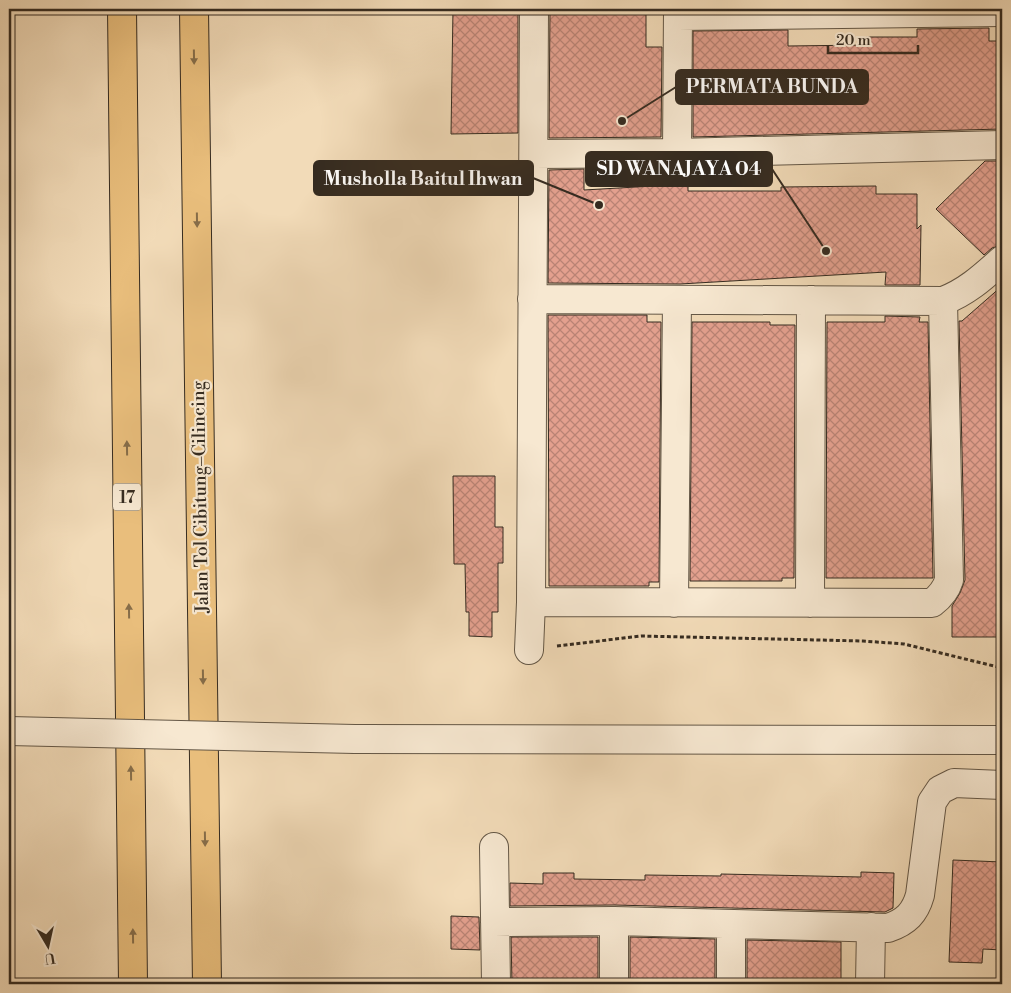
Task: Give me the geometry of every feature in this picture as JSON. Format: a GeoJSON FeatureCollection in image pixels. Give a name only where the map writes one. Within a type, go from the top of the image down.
{"type":"FeatureCollection","features":[{"type":"Feature","properties":{"kind":"highway","name":"17"},"geometry":{"type":"LineString","coordinates":[[122,9],[133,984]]}},
{"type":"Feature","properties":{"kind":"highway","name":"Jalan Tol Cibitung–Cilincing"},"geometry":{"type":"LineString","coordinates":[[194,9],[207,984]]}},
{"type":"Feature","properties":{"kind":"street"},"geometry":{"type":"LineString","coordinates":[[529,650],[531,602],[534,9]]}},
{"type":"Feature","properties":{"kind":"street"},"geometry":{"type":"LineString","coordinates":[[677,153],[678,12],[1002,12]]}},
{"type":"Feature","properties":{"kind":"street"},"geometry":{"type":"LineString","coordinates":[[534,154],[677,153],[1002,145]]}},
{"type":"Feature","properties":{"kind":"street"},"geometry":{"type":"LineString","coordinates":[[532,299],[943,301],[958,296],[970,288],[1002,260]]}},
{"type":"Feature","properties":{"kind":"street"},"geometry":{"type":"LineString","coordinates":[[674,603],[677,300]]}},
{"type":"Feature","properties":{"kind":"street"},"geometry":{"type":"LineString","coordinates":[[810,604],[811,300]]}},
{"type":"Feature","properties":{"kind":"street"},"geometry":{"type":"LineString","coordinates":[[531,602],[932,603],[947,586],[948,560],[943,301]]}},
{"type":"Feature","properties":{"kind":"street"},"geometry":{"type":"LineString","coordinates":[[9,731],[355,739],[1002,740]]}},
{"type":"Feature","properties":{"kind":"street"},"geometry":{"type":"LineString","coordinates":[[495,922],[614,921],[888,928],[898,925],[910,917],[917,905],[920,895],[932,802],[940,790],[954,783],[1002,785]]}},
{"type":"Feature","properties":{"kind":"street"},"geometry":{"type":"LineString","coordinates":[[494,847],[496,984]]}},
{"type":"Feature","properties":{"kind":"street"},"geometry":{"type":"LineString","coordinates":[[614,921],[614,984]]}},
{"type":"Feature","properties":{"kind":"street"},"geometry":{"type":"LineString","coordinates":[[731,925],[732,984]]}},
{"type":"Feature","properties":{"kind":"street"},"geometry":{"type":"LineString","coordinates":[[870,984],[871,927]]}},
{"type":"Feature","properties":{"kind":"path"},"geometry":{"type":"LineString","coordinates":[[529,650],[641,636],[863,641],[904,644],[1002,668]]}},
{"type":"Feature","properties":{"kind":"building"},"geometry":{"type":"Polygon","coordinates":[[[453,9],[518,9],[518,133],[451,134],[453,9]]]}},
{"type":"Feature","properties":{"kind":"building"},"geometry":{"type":"Polygon","coordinates":[[[550,9],[646,9],[646,47],[662,47],[661,137],[549,138],[550,9]]]}},
{"type":"Feature","properties":{"kind":"building"},"geometry":{"type":"Polygon","coordinates":[[[989,28],[989,41],[1002,41],[1002,129],[693,137],[693,31],[788,30],[788,46],[866,45],[866,37],[917,37],[917,29],[989,28]]]}},
{"type":"Feature","properties":{"kind":"building"},"geometry":{"type":"Polygon","coordinates":[[[985,161],[1002,161],[1002,245],[992,248],[984,255],[936,209],[985,161]]]}},
{"type":"Feature","properties":{"kind":"building"},"geometry":{"type":"Polygon","coordinates":[[[584,169],[584,190],[688,184],[688,191],[781,191],[781,187],[876,186],[876,194],[917,194],[917,229],[921,225],[920,285],[885,285],[886,272],[680,284],[548,283],[549,170],[584,169]]]}},
{"type":"Feature","properties":{"kind":"building"},"geometry":{"type":"Polygon","coordinates":[[[1002,286],[1002,637],[952,637],[952,606],[965,580],[959,321],[962,321],[1002,286]]]}},
{"type":"Feature","properties":{"kind":"building"},"geometry":{"type":"Polygon","coordinates":[[[548,315],[647,315],[647,322],[661,322],[659,582],[649,582],[649,586],[549,586],[548,315]]]}},
{"type":"Feature","properties":{"kind":"building"},"geometry":{"type":"Polygon","coordinates":[[[885,316],[920,317],[919,322],[928,322],[933,578],[826,578],[827,322],[885,322],[885,316]]]}},
{"type":"Feature","properties":{"kind":"building"},"geometry":{"type":"Polygon","coordinates":[[[692,322],[770,322],[770,325],[795,325],[794,578],[782,578],[782,581],[690,581],[692,322]]]}},
{"type":"Feature","properties":{"kind":"building"},"geometry":{"type":"Polygon","coordinates":[[[453,476],[495,476],[495,527],[503,527],[503,563],[498,563],[498,612],[492,612],[492,637],[469,636],[469,612],[466,612],[465,564],[454,564],[453,476]]]}},
{"type":"Feature","properties":{"kind":"building"},"geometry":{"type":"Polygon","coordinates":[[[953,860],[1002,862],[1002,950],[983,949],[982,963],[949,962],[953,860]]]}},
{"type":"Feature","properties":{"kind":"building"},"geometry":{"type":"Polygon","coordinates":[[[861,872],[894,873],[893,908],[885,912],[614,905],[510,906],[510,883],[543,884],[543,873],[574,873],[574,879],[645,880],[645,875],[721,876],[721,874],[861,877],[861,872]]]}},
{"type":"Feature","properties":{"kind":"building"},"geometry":{"type":"Polygon","coordinates":[[[451,916],[479,917],[480,950],[451,949],[451,916]]]}},
{"type":"Feature","properties":{"kind":"building"},"geometry":{"type":"Polygon","coordinates":[[[511,937],[598,937],[598,984],[512,984],[511,937]]]}},
{"type":"Feature","properties":{"kind":"building"},"geometry":{"type":"Polygon","coordinates":[[[630,937],[715,939],[715,984],[630,984],[630,937]]]}},
{"type":"Feature","properties":{"kind":"building"},"geometry":{"type":"Polygon","coordinates":[[[747,940],[841,942],[841,984],[747,984],[747,940]]]}},
{"type":"Feature","properties":{"kind":"place","name":"PERMATA BUNDA"},"geometry":{"type":"Point","coordinates":[622,121]}},
{"type":"Feature","properties":{"kind":"place","name":"Musholla Baitul Ihwan"},"geometry":{"type":"Point","coordinates":[599,205]}},
{"type":"Feature","properties":{"kind":"place","name":"SD WANAJAYA 04"},"geometry":{"type":"Point","coordinates":[826,251]}}]}
